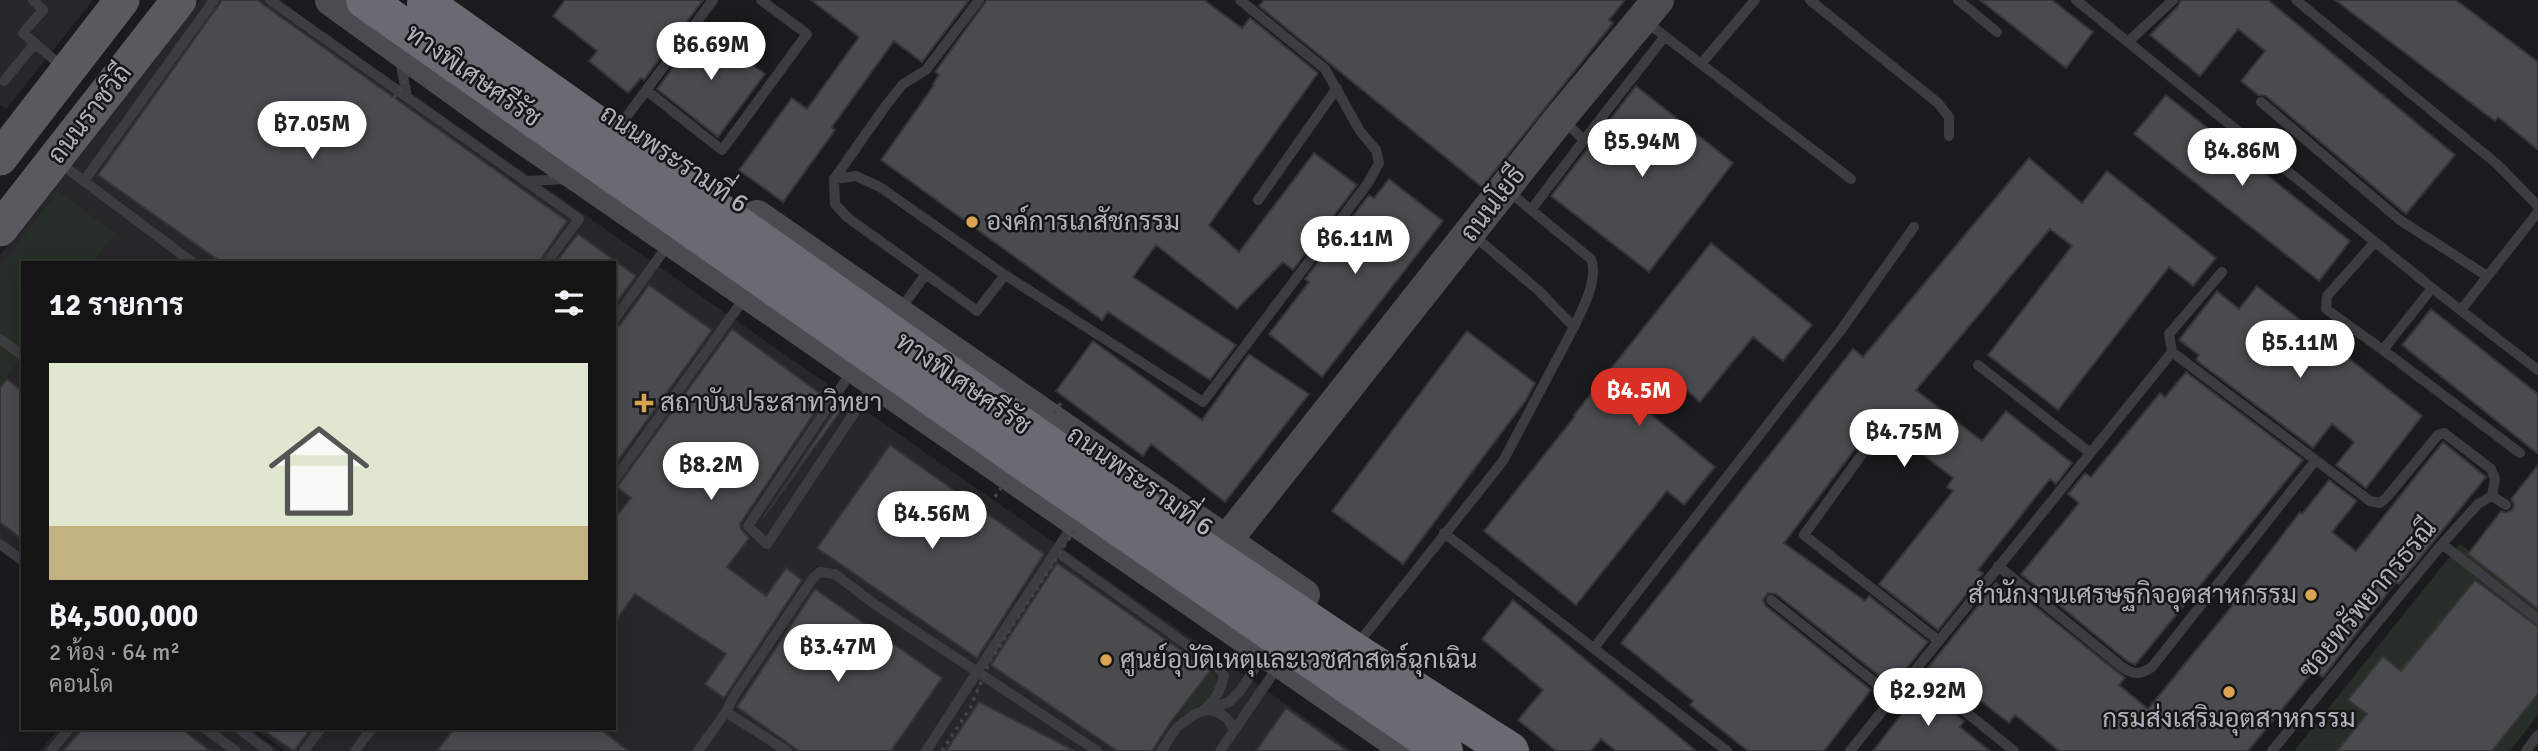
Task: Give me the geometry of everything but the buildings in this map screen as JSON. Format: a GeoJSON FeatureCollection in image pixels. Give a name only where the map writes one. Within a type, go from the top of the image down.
{"type":"FeatureCollection","features":[{"type":"Feature","properties":{"kind":"highway","name":"ทางพิเศษศรีรัช"},"geometry":{"type":"LineString","coordinates":[[365,0],[1032,467],[1444,751]]}},
{"type":"Feature","properties":{"kind":"highway","name":"ทางพิเศษศรีรัช"},"geometry":{"type":"LineString","coordinates":[[431,2],[1077,465],[1309,621],[1510,751]]}},
{"type":"Feature","properties":{"kind":"main road","name":"ถนนราชวิถี"},"geometry":{"type":"LineString","coordinates":[[0,158],[122,0]]}},
{"type":"Feature","properties":{"kind":"main road"},"geometry":{"type":"LineString","coordinates":[[331,0],[581,179],[1409,751]]}},
{"type":"Feature","properties":{"kind":"main road","name":"ถนนราชวิถี"},"geometry":{"type":"LineString","coordinates":[[0,229],[171,1]]}},
{"type":"Feature","properties":{"kind":"main road"},"geometry":{"type":"LineString","coordinates":[[0,194],[171,1]]}},
{"type":"Feature","properties":{"kind":"main road","name":"ถนนพระรามที่ 6"},"geometry":{"type":"LineString","coordinates":[[431,2],[505,45],[799,244],[1530,751]]}},
{"type":"Feature","properties":{"kind":"main road","name":"ถนนโยธี"},"geometry":{"type":"LineString","coordinates":[[1226,541],[1560,118],[1655,18]]}},
{"type":"Feature","properties":{"kind":"main road"},"geometry":{"type":"LineString","coordinates":[[505,45],[644,221]]}},
{"type":"Feature","properties":{"kind":"main road"},"geometry":{"type":"LineString","coordinates":[[753,298],[799,244]]}},
{"type":"Feature","properties":{"kind":"lane"},"geometry":{"type":"LineString","coordinates":[[33,0],[43,9],[23,33],[67,71]]}},
{"type":"Feature","properties":{"kind":"lane"},"geometry":{"type":"LineString","coordinates":[[84,181],[215,0]]}},
{"type":"Feature","properties":{"kind":"lane"},"geometry":{"type":"LineString","coordinates":[[270,0],[579,219],[548,261]]}},
{"type":"Feature","properties":{"kind":"lane"},"geometry":{"type":"LineString","coordinates":[[621,124],[713,0]]}},
{"type":"Feature","properties":{"kind":"lane"},"geometry":{"type":"LineString","coordinates":[[646,90],[722,150],[807,34],[761,0]]}},
{"type":"Feature","properties":{"kind":"lane"},"geometry":{"type":"LineString","coordinates":[[979,0],[926,70],[903,84],[834,179],[835,204],[977,311],[1005,275]]}},
{"type":"Feature","properties":{"kind":"lane"},"geometry":{"type":"LineString","coordinates":[[1701,64],[1755,0]]}},
{"type":"Feature","properties":{"kind":"lane"},"geometry":{"type":"LineString","coordinates":[[1810,0],[1938,103],[1949,117],[1949,136]]}},
{"type":"Feature","properties":{"kind":"lane"},"geometry":{"type":"LineString","coordinates":[[1958,0],[1997,32]]}},
{"type":"Feature","properties":{"kind":"lane"},"geometry":{"type":"LineString","coordinates":[[2076,0],[2374,243],[2538,370]]}},
{"type":"Feature","properties":{"kind":"lane"},"geometry":{"type":"LineString","coordinates":[[2129,41],[2173,0]]}},
{"type":"Feature","properties":{"kind":"lane"},"geometry":{"type":"LineString","coordinates":[[2296,0],[2497,164],[2538,206]]}},
{"type":"Feature","properties":{"kind":"lane"},"geometry":{"type":"LineString","coordinates":[[834,179],[856,176],[880,187],[1005,275],[1203,402],[1368,183],[1379,163],[1376,149],[1360,131],[1325,69],[1246,2]]}},
{"type":"Feature","properties":{"kind":"lane"},"geometry":{"type":"LineString","coordinates":[[1531,210],[1584,140],[1655,18],[1701,64],[1851,179]]}},
{"type":"Feature","properties":{"kind":"lane"},"geometry":{"type":"LineString","coordinates":[[4,81],[35,44]]}},
{"type":"Feature","properties":{"kind":"lane"},"geometry":{"type":"LineString","coordinates":[[398,49],[407,97]]}},
{"type":"Feature","properties":{"kind":"lane"},"geometry":{"type":"LineString","coordinates":[[1258,200],[1337,88]]}},
{"type":"Feature","properties":{"kind":"lane"},"geometry":{"type":"LineString","coordinates":[[2261,102],[2400,220],[2487,276]]}},
{"type":"Feature","properties":{"kind":"lane"},"geometry":{"type":"LineString","coordinates":[[1560,118],[1584,140]]}},
{"type":"Feature","properties":{"kind":"lane"},"geometry":{"type":"LineString","coordinates":[[55,159],[191,261]]}},
{"type":"Feature","properties":{"kind":"lane"},"geometry":{"type":"LineString","coordinates":[[526,181],[581,179]]}},
{"type":"Feature","properties":{"kind":"lane"},"geometry":{"type":"LineString","coordinates":[[1363,637],[1503,461],[1574,327],[1591,285],[1594,267],[1591,259],[1505,188]]}},
{"type":"Feature","properties":{"kind":"lane"},"geometry":{"type":"LineString","coordinates":[[2461,310],[2538,212]]}},
{"type":"Feature","properties":{"kind":"lane"},"geometry":{"type":"LineString","coordinates":[[1594,648],[1841,330],[1914,227]]}},
{"type":"Feature","properties":{"kind":"lane"},"geometry":{"type":"LineString","coordinates":[[1470,233],[1538,289],[1574,327]]}},
{"type":"Feature","properties":{"kind":"lane"},"geometry":{"type":"LineString","coordinates":[[616,317],[671,240]]}},
{"type":"Feature","properties":{"kind":"lane"},"geometry":{"type":"LineString","coordinates":[[2374,243],[2327,296],[2326,309],[2520,453]]}},
{"type":"Feature","properties":{"kind":"lane"},"geometry":{"type":"LineString","coordinates":[[2222,272],[2169,334],[2172,352],[2370,501],[2380,503],[2438,435],[2444,433],[2491,470],[2495,480],[2492,496],[2506,505]]}},
{"type":"Feature","properties":{"kind":"lane"},"geometry":{"type":"LineString","coordinates":[[898,312],[926,274]]}},
{"type":"Feature","properties":{"kind":"lane"},"geometry":{"type":"LineString","coordinates":[[2383,350],[2432,288]]}},
{"type":"Feature","properties":{"kind":"lane"},"geometry":{"type":"LineString","coordinates":[[616,477],[753,298]]}},
{"type":"Feature","properties":{"kind":"lane"},"geometry":{"type":"LineString","coordinates":[[0,339],[21,355]]}},
{"type":"Feature","properties":{"kind":"lane"},"geometry":{"type":"LineString","coordinates":[[1850,751],[2172,352]]}},
{"type":"Feature","properties":{"kind":"lane"},"geometry":{"type":"LineString","coordinates":[[1978,365],[2089,452]]}},
{"type":"Feature","properties":{"kind":"lane"},"geometry":{"type":"LineString","coordinates":[[864,376],[767,544],[748,526],[864,376]]}},
{"type":"Feature","properties":{"kind":"lane"},"geometry":{"type":"LineString","coordinates":[[1877,433],[1804,534],[1939,640]]}},
{"type":"Feature","properties":{"kind":"lane"},"geometry":{"type":"LineString","coordinates":[[1998,566],[2122,667],[2132,674],[2143,673],[2151,667],[2315,460]]}},
{"type":"Feature","properties":{"kind":"lane","name":"ซอยทรัพยากรธรณี"},"geometry":{"type":"LineString","coordinates":[[2272,751],[2442,544],[2478,504],[2492,496]]}},
{"type":"Feature","properties":{"kind":"lane"},"geometry":{"type":"LineString","coordinates":[[926,751],[1077,523]]}},
{"type":"Feature","properties":{"kind":"lane"},"geometry":{"type":"LineString","coordinates":[[1444,533],[1727,751]]}},
{"type":"Feature","properties":{"kind":"lane"},"geometry":{"type":"LineString","coordinates":[[0,544],[21,560]]}},
{"type":"Feature","properties":{"kind":"lane"},"geometry":{"type":"LineString","coordinates":[[2442,544],[2538,619]]}},
{"type":"Feature","properties":{"kind":"lane"},"geometry":{"type":"LineString","coordinates":[[1056,551],[1218,667],[1224,676],[1221,690],[1205,711]]}},
{"type":"Feature","properties":{"kind":"lane"},"geometry":{"type":"LineString","coordinates":[[698,751],[813,578],[820,572],[835,573],[873,603],[1097,751]]}},
{"type":"Feature","properties":{"kind":"lane"},"geometry":{"type":"LineString","coordinates":[[1771,600],[1894,697]]}},
{"type":"Feature","properties":{"kind":"lane"},"geometry":{"type":"LineString","coordinates":[[1161,751],[1177,727],[1205,711],[1229,702],[1273,658]]}},
{"type":"Feature","properties":{"kind":"lane"},"geometry":{"type":"LineString","coordinates":[[1220,751],[1234,731],[1273,658]]}},
{"type":"Feature","properties":{"kind":"lane"},"geometry":{"type":"LineString","coordinates":[[1915,671],[2014,751]]}},
{"type":"Feature","properties":{"kind":"lane"},"geometry":{"type":"LineString","coordinates":[[1205,711],[1221,712],[1230,720],[1234,731]]}},
{"type":"Feature","properties":{"kind":"lane"},"geometry":{"type":"LineString","coordinates":[[726,712],[787,751]]}},
{"type":"Feature","properties":{"kind":"lane"},"geometry":{"type":"LineString","coordinates":[[51,751],[68,730]]}},
{"type":"Feature","properties":{"kind":"lane"},"geometry":{"type":"LineString","coordinates":[[207,730],[236,751]]}},
{"type":"Feature","properties":{"kind":"lane"},"geometry":{"type":"LineString","coordinates":[[241,730],[268,751]]}},
{"type":"Feature","properties":{"kind":"lane"},"geometry":{"type":"LineString","coordinates":[[304,751],[320,730]]}},
{"type":"Feature","properties":{"kind":"lane"},"geometry":{"type":"LineString","coordinates":[[355,751],[371,730]]}},
{"type":"Feature","properties":{"kind":"lane"},"geometry":{"type":"LineString","coordinates":[[2526,751],[2538,735]]}},
{"type":"Feature","properties":{"kind":"path"},"geometry":{"type":"LineString","coordinates":[[942,751],[970,709],[990,661],[1077,523]]}},
{"type":"Feature","properties":{"kind":"shaded area"},"geometry":{"type":"Polygon","coordinates":[[[0,0],[93,0],[6,109],[0,105],[0,0]]]}},
{"type":"Feature","properties":{"kind":"shaded area"},"geometry":{"type":"Polygon","coordinates":[[[200,0],[277,0],[1353,751],[285,751],[256,730],[616,730],[616,261],[21,261],[21,556],[0,540],[0,255],[200,0]]]}},
{"type":"Feature","properties":{"kind":"shaded area"},"geometry":{"type":"Polygon","coordinates":[[[58,191],[115,233],[93,261],[21,261],[21,358],[0,386],[0,267],[58,191]]]}},
{"type":"Feature","properties":{"kind":"shaded area"},"geometry":{"type":"Polygon","coordinates":[[[2460,544],[2538,607],[2538,715],[2510,751],[2294,751],[2460,544]]]}},
{"type":"Feature","properties":{"kind":"shaded area"},"geometry":{"type":"Polygon","coordinates":[[[1211,670],[1216,687],[1213,694],[1208,700],[1177,718],[1211,670]]]}},
{"type":"Feature","properties":{"kind":"shaded area"},"geometry":{"type":"Polygon","coordinates":[[[57,730],[252,730],[280,751],[40,751],[57,730]]]}},
{"type":"Feature","properties":{"kind":"place","name":"องค์การเภสัชกรรม"},"geometry":{"type":"Point","coordinates":[972,222]}},
{"type":"Feature","properties":{"kind":"place","name":"สถาบันประสาทวิทยา"},"geometry":{"type":"Point","coordinates":[644,403]}},
{"type":"Feature","properties":{"kind":"place","name":"สำนักงานเศรษฐกิจอุตสาหกรรม"},"geometry":{"type":"Point","coordinates":[2311,595]}},
{"type":"Feature","properties":{"kind":"place","name":"ศูนย์อุบัติเหตุและเวชศาสตร์ฉุกเฉิน"},"geometry":{"type":"Point","coordinates":[1106,660]}},
{"type":"Feature","properties":{"kind":"place","name":"กรมส่งเสริมอุตสาหกรรม"},"geometry":{"type":"Point","coordinates":[2229,692]}}]}
